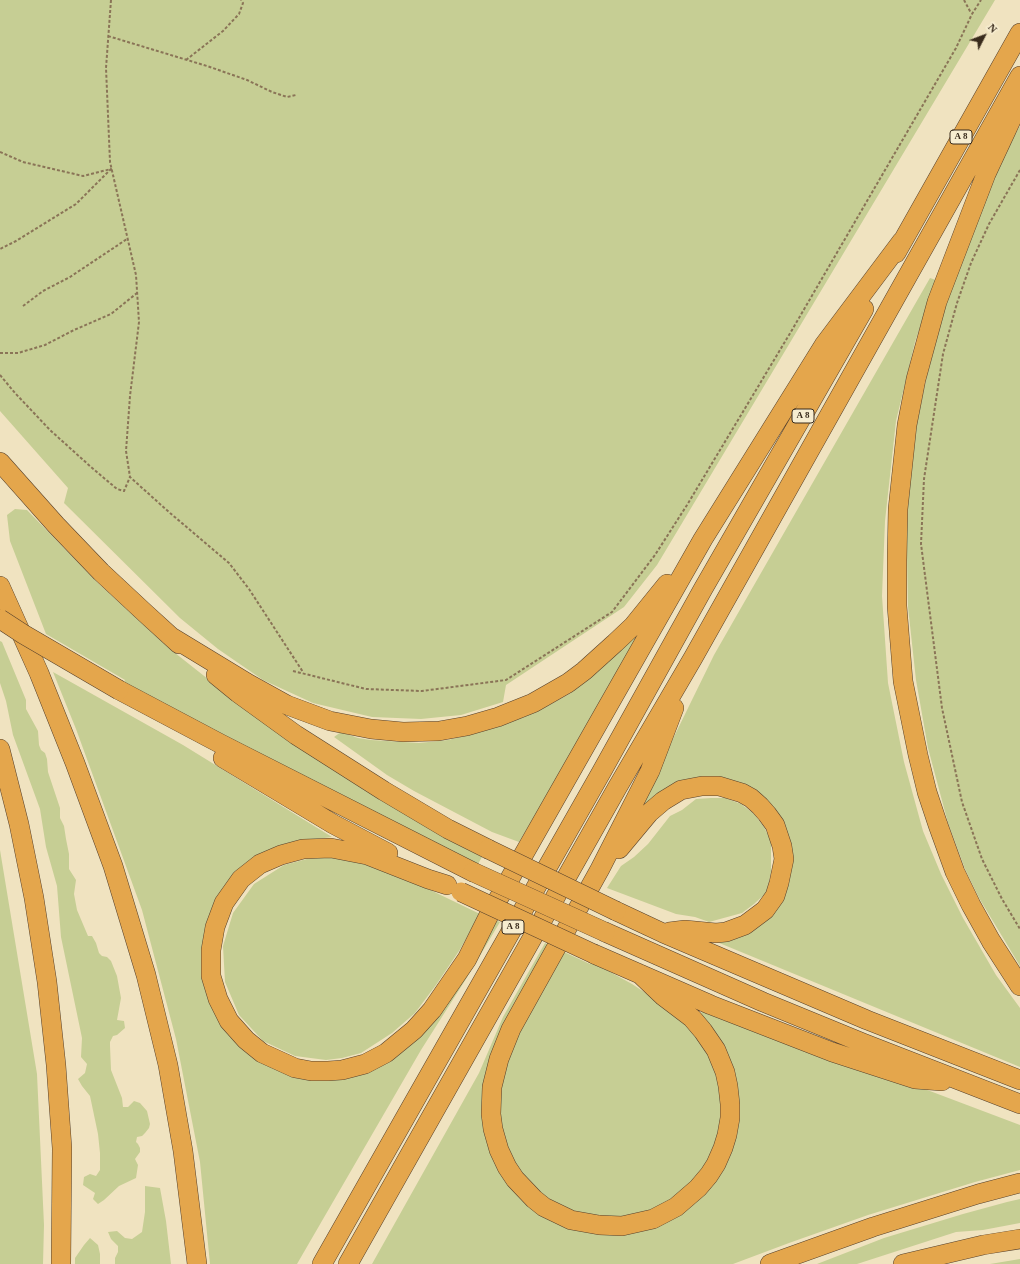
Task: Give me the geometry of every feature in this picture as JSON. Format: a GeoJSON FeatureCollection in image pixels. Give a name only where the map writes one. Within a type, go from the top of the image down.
{"type":"FeatureCollection","features":[{"type":"Feature","properties":{"kind":"highway","name":"A 8"},"geometry":{"type":"LineString","coordinates":[[322,1264],[1020,33]]}},
{"type":"Feature","properties":{"kind":"highway","name":"A 8"},"geometry":{"type":"LineString","coordinates":[[348,1264],[617,788],[693,658],[1020,76]]}},
{"type":"Feature","properties":{"kind":"highway"},"geometry":{"type":"LineString","coordinates":[[1020,101],[986,174],[937,302],[916,379],[907,425],[898,509],[897,606],[903,681],[918,755],[938,825],[955,872],[970,905],[1020,986]]}},
{"type":"Feature","properties":{"kind":"highway"},"geometry":{"type":"LineString","coordinates":[[454,888],[368,855],[331,848],[303,849],[281,855],[260,864],[241,879],[224,903],[215,927],[211,950],[211,976],[218,999],[229,1021],[246,1040],[262,1053],[295,1068],[311,1071],[342,1070],[366,1064],[386,1053],[414,1030],[432,1010],[467,958],[488,917],[703,539],[824,345],[902,241]]}},
{"type":"Feature","properties":{"kind":"highway"},"geometry":{"type":"LineString","coordinates":[[0,462],[56,525],[101,572],[170,636],[238,693],[296,735],[390,795],[448,829],[663,933],[867,1020],[1020,1080]]}},
{"type":"Feature","properties":{"kind":"highway"},"geometry":{"type":"LineString","coordinates":[[170,636],[249,684],[287,705],[330,721],[371,729],[403,732],[439,731],[467,726],[498,717],[533,703],[556,691],[584,671],[633,626],[703,539]]}},
{"type":"Feature","properties":{"kind":"highway"},"geometry":{"type":"LineString","coordinates":[[0,586],[39,673],[76,763],[113,866],[146,975],[168,1065],[179,1127],[197,1264]]}},
{"type":"Feature","properties":{"kind":"highway"},"geometry":{"type":"LineString","coordinates":[[0,619],[127,694],[221,744],[473,872],[763,1002],[963,1083],[1020,1104]]}},
{"type":"Feature","properties":{"kind":"highway"},"geometry":{"type":"LineString","coordinates":[[641,975],[663,996],[692,1018],[716,1050],[725,1072],[728,1086],[730,1118],[727,1135],[716,1164],[709,1175],[698,1188],[676,1207],[653,1218],[622,1226],[600,1225],[571,1220],[544,1207],[534,1199],[515,1179],[507,1167],[499,1150],[493,1129],[491,1092],[499,1059],[512,1029],[600,869],[650,771],[693,658]]}},
{"type":"Feature","properties":{"kind":"highway"},"geometry":{"type":"LineString","coordinates":[[127,694],[202,745],[333,824],[454,888],[594,954],[753,1022],[832,1052],[915,1079],[963,1083]]}},
{"type":"Feature","properties":{"kind":"highway"},"geometry":{"type":"LineString","coordinates":[[0,749],[19,824],[34,898],[48,990],[56,1065],[62,1148],[61,1264]]}},
{"type":"Feature","properties":{"kind":"highway"},"geometry":{"type":"LineString","coordinates":[[600,869],[618,850],[649,812],[680,790],[702,786],[719,786],[742,793],[751,798],[768,814],[775,825],[782,846],[784,859],[775,896],[771,902],[756,918],[734,930],[716,933],[685,930],[663,933]]}},
{"type":"Feature","properties":{"kind":"highway"},"geometry":{"type":"LineString","coordinates":[[770,1264],[888,1222],[978,1194],[1020,1183]]}},
{"type":"Feature","properties":{"kind":"highway"},"geometry":{"type":"LineString","coordinates":[[903,1264],[983,1245],[1020,1239]]}},
{"type":"Feature","properties":{"kind":"path"},"geometry":{"type":"LineString","coordinates":[[0,375],[50,430],[117,489],[124,491],[130,477],[126,450],[130,396],[139,322],[136,275],[110,162],[106,68],[111,0]]}},
{"type":"Feature","properties":{"kind":"path"},"geometry":{"type":"LineString","coordinates":[[186,60],[223,31],[239,14],[243,3],[241,0]]}},
{"type":"Feature","properties":{"kind":"path"},"geometry":{"type":"LineString","coordinates":[[964,0],[972,14]]}},
{"type":"Feature","properties":{"kind":"path"},"geometry":{"type":"LineString","coordinates":[[293,671],[366,689],[422,691],[506,680],[612,612],[655,555],[695,492],[792,330],[956,48],[972,14],[981,0]]}},
{"type":"Feature","properties":{"kind":"path"},"geometry":{"type":"LineString","coordinates":[[108,36],[247,80],[287,97],[296,95]]}},
{"type":"Feature","properties":{"kind":"path"},"geometry":{"type":"LineString","coordinates":[[0,152],[23,162],[83,176],[111,169]]}},
{"type":"Feature","properties":{"kind":"path"},"geometry":{"type":"LineString","coordinates":[[0,249],[16,241],[76,204],[111,169]]}},
{"type":"Feature","properties":{"kind":"path"},"geometry":{"type":"LineString","coordinates":[[1020,170],[989,224],[971,263],[957,303],[943,354],[924,479],[921,544],[942,708],[962,802],[982,859],[1002,899],[1020,929]]}},
{"type":"Feature","properties":{"kind":"path"},"geometry":{"type":"LineString","coordinates":[[23,306],[43,291],[70,277],[127,239]]}},
{"type":"Feature","properties":{"kind":"path"},"geometry":{"type":"LineString","coordinates":[[0,352],[18,353],[45,345],[74,330],[111,314],[137,293]]}},
{"type":"Feature","properties":{"kind":"path"},"geometry":{"type":"LineString","coordinates":[[130,477],[229,563],[249,589],[304,673]]}},
{"type":"Feature","properties":{"kind":"green space"},"geometry":{"type":"Polygon","coordinates":[[[0,0],[995,0],[657,565],[624,607],[506,685],[503,702],[461,715],[421,719],[372,717],[313,703],[263,680],[218,649],[180,618],[64,503],[68,488],[0,411],[0,0]]]}},
{"type":"Feature","properties":{"kind":"green space"},"geometry":{"type":"Polygon","coordinates":[[[1020,126],[1020,966],[979,898],[965,869],[948,823],[928,748],[916,680],[908,607],[907,507],[916,427],[927,376],[944,311],[965,245],[991,176],[1020,126]]]}},
{"type":"Feature","properties":{"kind":"green space"},"geometry":{"type":"Polygon","coordinates":[[[930,278],[936,280],[915,342],[896,421],[885,521],[882,596],[888,683],[904,762],[923,831],[941,874],[963,918],[996,975],[1020,1008],[1020,1067],[712,940],[729,937],[789,872],[744,786],[647,806],[641,804],[714,655],[930,278]]]}},
{"type":"Feature","properties":{"kind":"green space"},"geometry":{"type":"Polygon","coordinates":[[[15,509],[27,510],[99,584],[170,649],[232,698],[454,842],[482,857],[478,864],[279,765],[124,682],[125,680],[46,634],[10,541],[7,515],[15,509]]]}},
{"type":"Feature","properties":{"kind":"green space"},"geometry":{"type":"Polygon","coordinates":[[[649,617],[579,742],[519,842],[492,832],[414,791],[387,775],[334,737],[341,732],[358,738],[371,740],[419,743],[448,740],[469,735],[524,717],[571,693],[570,688],[649,617]]]}},
{"type":"Feature","properties":{"kind":"green space"},"geometry":{"type":"Polygon","coordinates":[[[0,641],[2,642],[26,700],[26,709],[38,731],[39,745],[41,750],[45,753],[47,759],[48,772],[60,808],[60,818],[64,826],[69,854],[69,869],[76,880],[74,894],[77,910],[88,936],[92,936],[99,953],[111,961],[117,976],[121,998],[117,1020],[124,1021],[125,1028],[117,1035],[113,1036],[110,1042],[111,1070],[122,1098],[123,1107],[128,1107],[134,1101],[140,1103],[147,1111],[150,1124],[149,1128],[142,1136],[137,1137],[136,1142],[140,1148],[140,1152],[135,1159],[138,1165],[136,1178],[119,1186],[98,1204],[93,1199],[95,1193],[83,1185],[84,1177],[90,1174],[96,1176],[100,1170],[100,1153],[98,1134],[90,1096],[78,1079],[85,1073],[87,1064],[81,1057],[82,1038],[61,937],[57,886],[46,847],[40,809],[13,735],[6,701],[0,683],[0,641]]]}},
{"type":"Feature","properties":{"kind":"green space"},"geometry":{"type":"Polygon","coordinates":[[[53,672],[183,745],[332,837],[288,843],[274,848],[257,857],[204,957],[258,1058],[372,1067],[495,920],[500,922],[421,1050],[297,1264],[210,1264],[200,1162],[176,1039],[142,910],[76,729],[53,672]]]}},
{"type":"Feature","properties":{"kind":"green space"},"geometry":{"type":"Polygon","coordinates":[[[725,798],[741,804],[754,814],[764,827],[771,841],[771,872],[767,892],[754,904],[742,913],[709,922],[695,917],[676,914],[607,888],[621,866],[634,857],[648,844],[670,816],[682,810],[696,799],[725,798]]]}},
{"type":"Feature","properties":{"kind":"green space"},"geometry":{"type":"Polygon","coordinates":[[[0,850],[37,1074],[44,1225],[43,1264],[0,1264],[0,850]]]}},
{"type":"Feature","properties":{"kind":"green space"},"geometry":{"type":"Polygon","coordinates":[[[318,856],[353,859],[391,871],[480,914],[459,951],[415,1013],[392,1033],[361,1053],[326,1060],[295,1056],[263,1041],[239,1015],[225,982],[223,946],[233,913],[254,884],[284,865],[318,856]]]}},
{"type":"Feature","properties":{"kind":"green space"},"geometry":{"type":"Polygon","coordinates":[[[545,943],[549,945],[483,1099],[539,1213],[661,1225],[735,1136],[700,1014],[704,1011],[914,1085],[1020,1125],[1020,1170],[975,1182],[868,1215],[733,1264],[372,1264],[479,1073],[503,1017],[545,943]]]}},
{"type":"Feature","properties":{"kind":"green space"},"geometry":{"type":"Polygon","coordinates":[[[564,952],[590,964],[591,962],[594,963],[632,984],[677,1015],[704,1044],[719,1082],[722,1116],[714,1150],[697,1178],[677,1197],[645,1213],[610,1218],[575,1213],[548,1199],[526,1179],[509,1153],[499,1118],[499,1092],[513,1043],[564,952]]]}},
{"type":"Feature","properties":{"kind":"green space"},"geometry":{"type":"Polygon","coordinates":[[[145,1186],[160,1188],[166,1221],[171,1264],[115,1264],[118,1246],[111,1239],[108,1232],[117,1231],[125,1238],[132,1239],[142,1232],[145,1212],[145,1186]]]}},
{"type":"Feature","properties":{"kind":"green space"},"geometry":{"type":"Polygon","coordinates":[[[1020,1199],[1020,1223],[983,1230],[956,1232],[857,1264],[817,1264],[884,1238],[963,1214],[1020,1199]]]}},
{"type":"Feature","properties":{"kind":"green space"},"geometry":{"type":"Polygon","coordinates":[[[90,1238],[98,1245],[100,1264],[75,1264],[75,1258],[90,1238]]]}},
{"type":"Feature","properties":{"kind":"green space"},"geometry":{"type":"Polygon","coordinates":[[[1020,1259],[1020,1264],[990,1264],[1020,1259]]]}}]}
